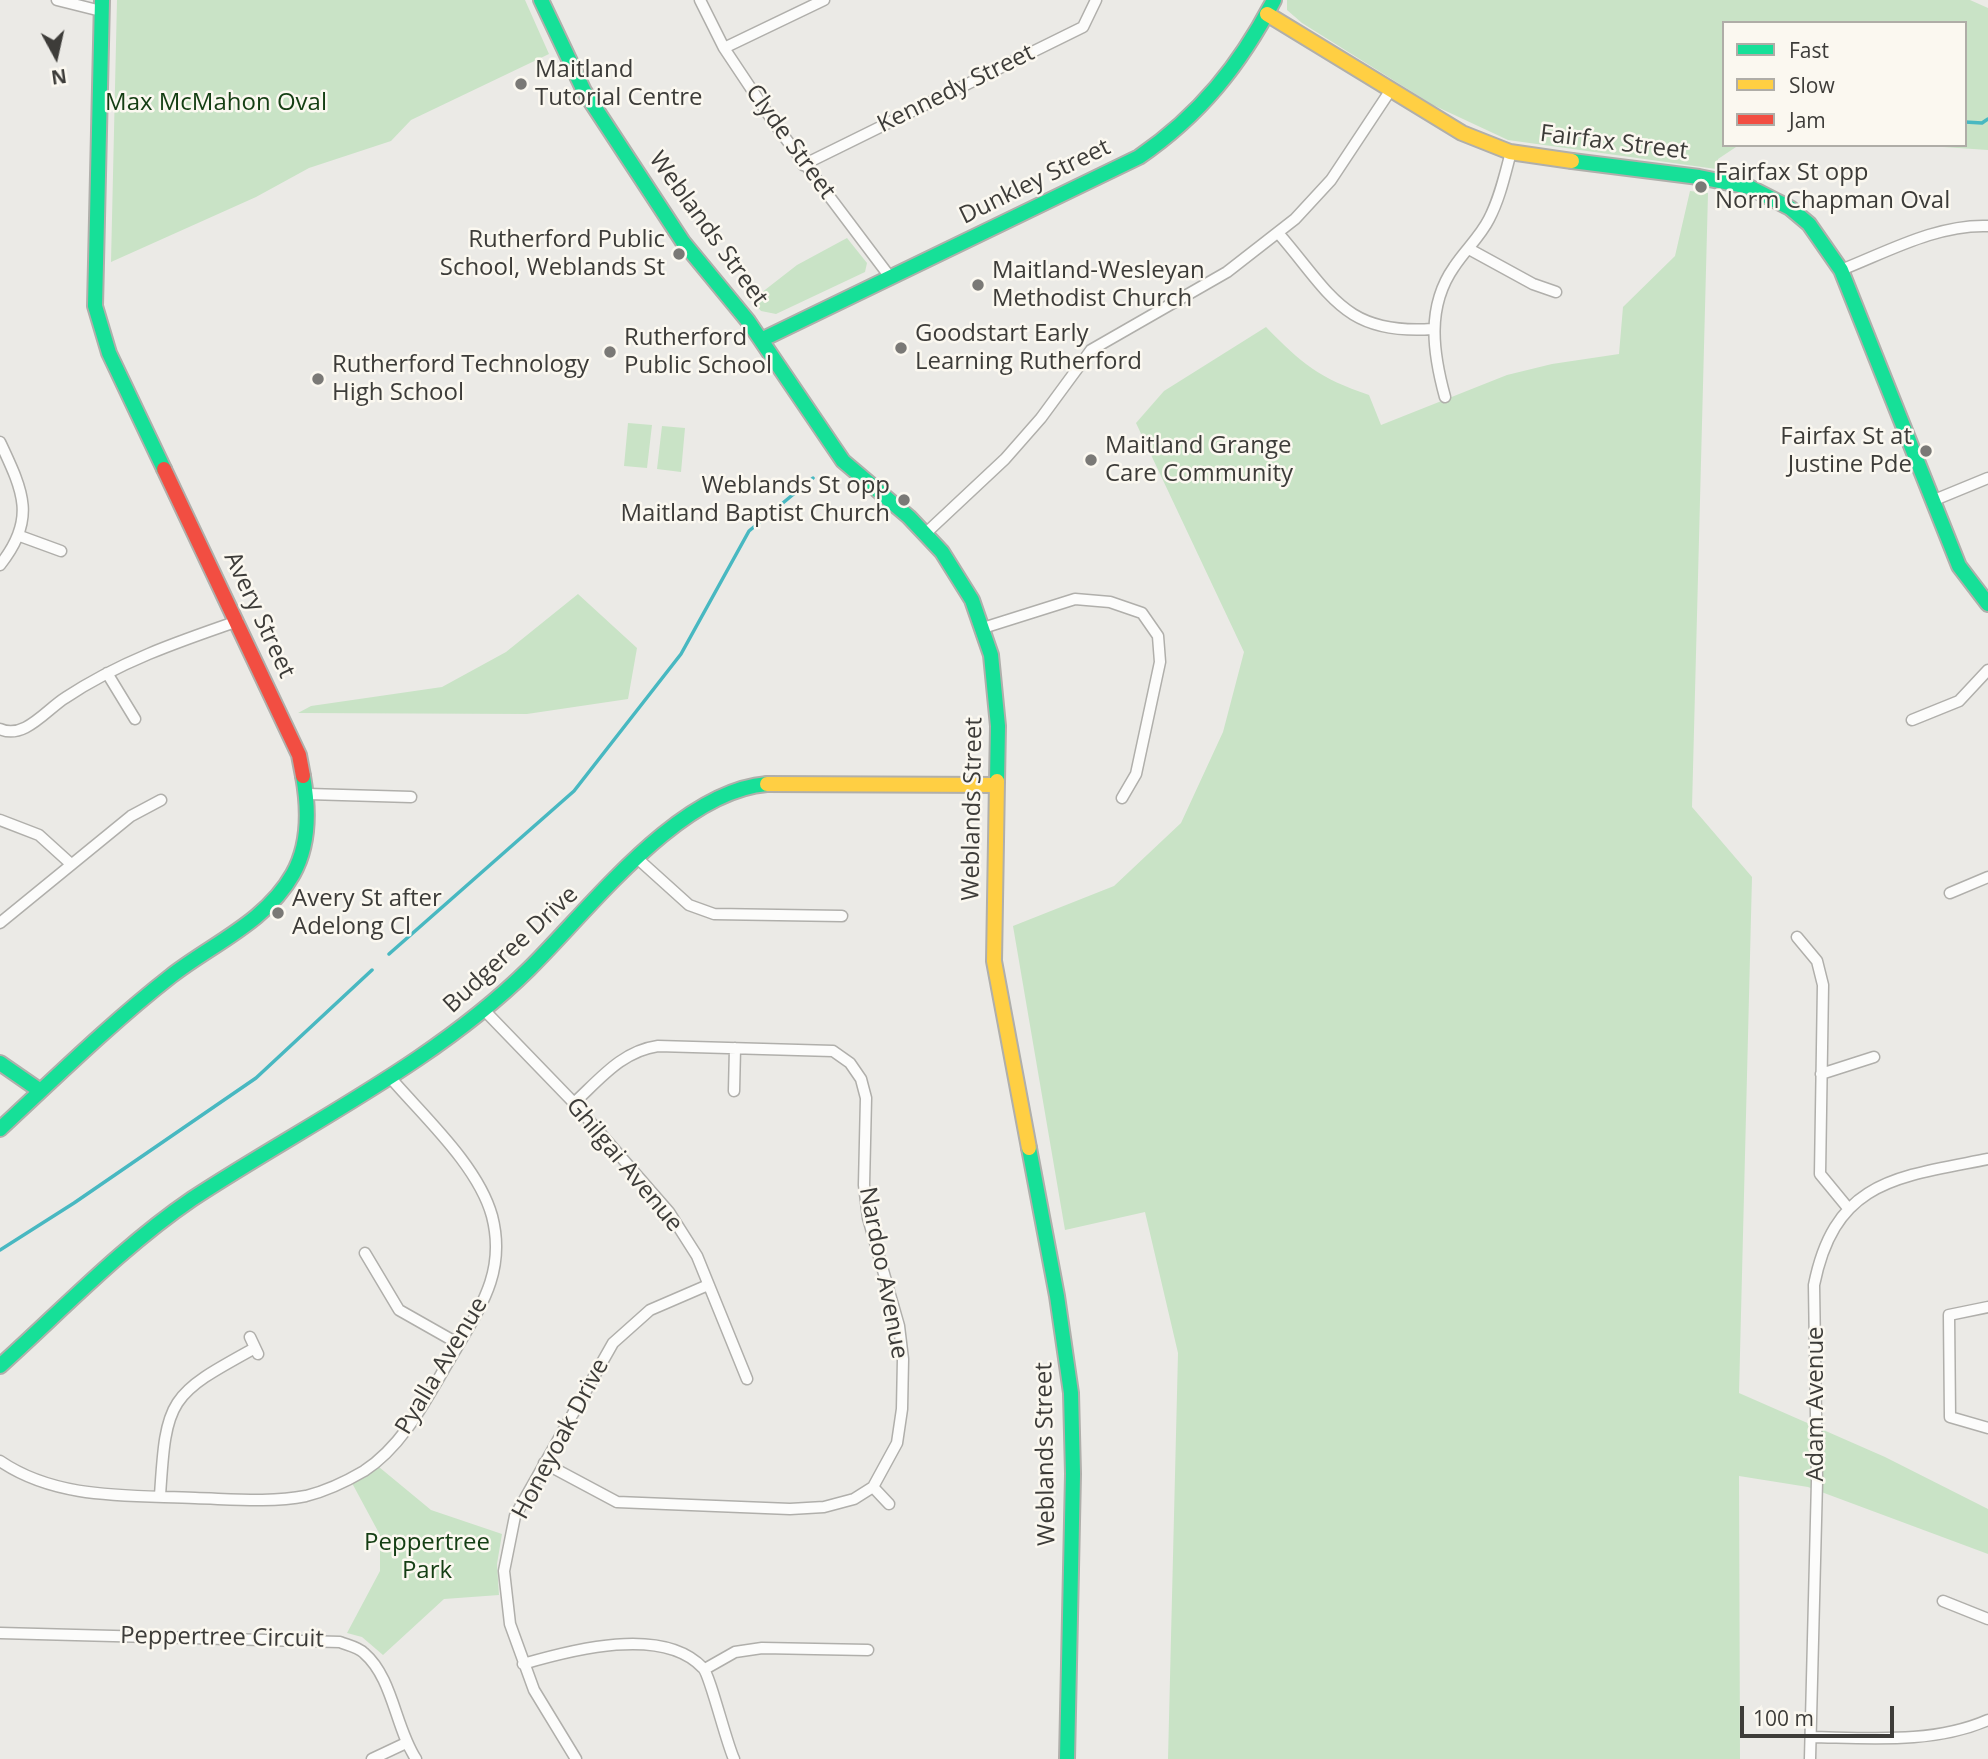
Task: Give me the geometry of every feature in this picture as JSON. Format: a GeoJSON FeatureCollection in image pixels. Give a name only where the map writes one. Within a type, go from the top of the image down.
{"type":"FeatureCollection","features":[{"type":"Feature","properties":{"kind":"street"},"geometry":{"type":"LineString","coordinates":[[57,0],[102,6]]}},
{"type":"Feature","properties":{"kind":"street","name":"Weblands Street"},"geometry":{"type":"LineString","coordinates":[[541,0],[569,62],[601,118],[690,251],[761,340],[843,461],[926,533],[958,575],[983,628],[991,655],[998,699],[995,972],[1057,1296],[1071,1393],[1073,1474],[1067,1759]]}},
{"type":"Feature","properties":{"kind":"street","name":"Clyde Street"},"geometry":{"type":"LineString","coordinates":[[700,0],[724,48],[803,165],[890,276]]}},
{"type":"Feature","properties":{"kind":"street"},"geometry":{"type":"LineString","coordinates":[[724,48],[824,0]]}},
{"type":"Feature","properties":{"kind":"street","name":"Kennedy Street"},"geometry":{"type":"LineString","coordinates":[[803,165],[1083,27],[1096,0]]}},
{"type":"Feature","properties":{"kind":"street","name":"Dunkley Street"},"geometry":{"type":"LineString","coordinates":[[761,340],[1139,157],[1179,131],[1222,88],[1274,0]]}},
{"type":"Feature","properties":{"kind":"street","name":"Avery Street"},"geometry":{"type":"LineString","coordinates":[[0,1129],[39,1090],[173,974],[247,926],[271,903],[293,873],[309,824],[308,794],[299,755],[238,621],[108,353],[98,322],[94,264],[102,6]]}},
{"type":"Feature","properties":{"kind":"street","name":"Fairfax Street"},"geometry":{"type":"LineString","coordinates":[[1267,14],[1390,91],[1480,141],[1511,152],[1744,184],[1770,195],[1798,215],[1828,247],[1841,270],[1959,566],[1988,604]]}},
{"type":"Feature","properties":{"kind":"street"},"geometry":{"type":"LineString","coordinates":[[926,533],[1005,459],[1041,418],[1091,350],[1227,272],[1279,234],[1331,180],[1390,91]]}},
{"type":"Feature","properties":{"kind":"street"},"geometry":{"type":"LineString","coordinates":[[1445,397],[1437,368],[1432,329],[1453,267],[1469,250],[1496,205],[1511,152]]}},
{"type":"Feature","properties":{"kind":"street"},"geometry":{"type":"LineString","coordinates":[[1841,270],[1938,232],[1964,225],[1988,226]]}},
{"type":"Feature","properties":{"kind":"street"},"geometry":{"type":"LineString","coordinates":[[1279,234],[1345,310],[1360,320],[1399,330],[1432,329]]}},
{"type":"Feature","properties":{"kind":"street"},"geometry":{"type":"LineString","coordinates":[[1469,250],[1533,284],[1556,292]]}},
{"type":"Feature","properties":{"kind":"street"},"geometry":{"type":"LineString","coordinates":[[0,442],[22,501],[20,536],[0,565]]}},
{"type":"Feature","properties":{"kind":"street"},"geometry":{"type":"LineString","coordinates":[[1932,501],[1988,478]]}},
{"type":"Feature","properties":{"kind":"street"},"geometry":{"type":"LineString","coordinates":[[20,536],[61,551]]}},
{"type":"Feature","properties":{"kind":"street"},"geometry":{"type":"LineString","coordinates":[[983,628],[1075,599],[1111,602],[1142,613],[1158,636],[1160,662],[1136,774],[1122,798]]}},
{"type":"Feature","properties":{"kind":"street"},"geometry":{"type":"LineString","coordinates":[[0,729],[6,732],[24,729],[64,698],[107,673],[152,651],[238,621]]}},
{"type":"Feature","properties":{"kind":"street"},"geometry":{"type":"LineString","coordinates":[[1912,720],[1959,701],[1988,670]]}},
{"type":"Feature","properties":{"kind":"street"},"geometry":{"type":"LineString","coordinates":[[107,673],[135,719]]}},
{"type":"Feature","properties":{"kind":"street","name":"Budgeree Drive"},"geometry":{"type":"LineString","coordinates":[[0,1366],[141,1240],[190,1201],[389,1076],[485,1011],[674,824],[693,811],[734,792],[758,785],[996,785]]}},
{"type":"Feature","properties":{"kind":"street"},"geometry":{"type":"LineString","coordinates":[[308,794],[411,797]]}},
{"type":"Feature","properties":{"kind":"street"},"geometry":{"type":"LineString","coordinates":[[0,923],[71,863],[143,808],[161,800]]}},
{"type":"Feature","properties":{"kind":"street"},"geometry":{"type":"LineString","coordinates":[[0,820],[39,835],[71,863]]}},
{"type":"Feature","properties":{"kind":"street"},"geometry":{"type":"LineString","coordinates":[[638,859],[688,905],[714,914],[842,916]]}},
{"type":"Feature","properties":{"kind":"street"},"geometry":{"type":"LineString","coordinates":[[1950,893],[1988,877]]}},
{"type":"Feature","properties":{"kind":"street"},"geometry":{"type":"LineString","coordinates":[[1797,937],[1817,961],[1823,985],[1820,1174],[1848,1208]]}},
{"type":"Feature","properties":{"kind":"street","name":"Ghilgai Avenue"},"geometry":{"type":"LineString","coordinates":[[485,1011],[574,1103],[669,1212],[697,1256],[747,1379]]}},
{"type":"Feature","properties":{"kind":"street","name":"Nardoo Avenue"},"geometry":{"type":"LineString","coordinates":[[574,1103],[622,1058],[640,1048],[832,1051],[850,1063],[861,1079],[866,1098],[864,1185],[868,1217],[899,1326],[903,1359],[902,1409],[897,1443],[873,1487]]}},
{"type":"Feature","properties":{"kind":"street"},"geometry":{"type":"LineString","coordinates":[[734,1091],[735,1048]]}},
{"type":"Feature","properties":{"kind":"street"},"geometry":{"type":"LineString","coordinates":[[1821,1074],[1874,1057]]}},
{"type":"Feature","properties":{"kind":"street"},"geometry":{"type":"LineString","coordinates":[[0,1063],[39,1090]]}},
{"type":"Feature","properties":{"kind":"street","name":"Pyalla Avenue"},"geometry":{"type":"LineString","coordinates":[[0,1461],[44,1482],[95,1495],[256,1500],[306,1496],[351,1479],[374,1462],[410,1426],[486,1299],[496,1258],[492,1215],[473,1174],[389,1076]]}},
{"type":"Feature","properties":{"kind":"street","name":"Adam Avenue"},"geometry":{"type":"LineString","coordinates":[[1810,1759],[1817,1481],[1814,1286],[1826,1241],[1848,1208],[1891,1180],[1988,1159]]}},
{"type":"Feature","properties":{"kind":"street"},"geometry":{"type":"LineString","coordinates":[[365,1253],[399,1310],[459,1344]]}},
{"type":"Feature","properties":{"kind":"street","name":"Honeyoak Drive"},"geometry":{"type":"LineString","coordinates":[[576,1759],[534,1690],[510,1624],[504,1571],[515,1517],[613,1343],[650,1310],[708,1285]]}},
{"type":"Feature","properties":{"kind":"street"},"geometry":{"type":"LineString","coordinates":[[1988,1307],[1949,1315],[1948,1338],[1950,1417],[1988,1428]]}},
{"type":"Feature","properties":{"kind":"street"},"geometry":{"type":"LineString","coordinates":[[159,1496],[164,1437],[174,1408],[186,1391],[202,1377],[257,1351],[250,1337]]}},
{"type":"Feature","properties":{"kind":"street"},"geometry":{"type":"LineString","coordinates":[[544,1463],[617,1502],[790,1510],[824,1507],[854,1499],[873,1487],[888,1504]]}},
{"type":"Feature","properties":{"kind":"street"},"geometry":{"type":"LineString","coordinates":[[1943,1601],[1988,1619]]}},
{"type":"Feature","properties":{"kind":"street","name":"Peppertree Circuit"},"geometry":{"type":"LineString","coordinates":[[0,1633],[340,1642],[362,1650],[378,1667],[406,1743],[416,1759]]}},
{"type":"Feature","properties":{"kind":"street"},"geometry":{"type":"LineString","coordinates":[[523,1664],[579,1648],[635,1643],[681,1652],[705,1669],[734,1759]]}},
{"type":"Feature","properties":{"kind":"street"},"geometry":{"type":"LineString","coordinates":[[705,1669],[735,1652],[762,1648],[868,1650]]}},
{"type":"Feature","properties":{"kind":"street"},"geometry":{"type":"LineString","coordinates":[[1811,1737],[1898,1738],[1936,1735],[1988,1720]]}},
{"type":"Feature","properties":{"kind":"street"},"geometry":{"type":"LineString","coordinates":[[372,1759],[406,1743]]}},
{"type":"Feature","properties":{"kind":"green space","name":"Max McMahon Oval"},"geometry":{"type":"Polygon","coordinates":[[[117,0],[525,0],[549,54],[411,120],[391,141],[309,168],[256,197],[111,262],[117,0]]]}},
{"type":"Feature","properties":{"kind":"green space"},"geometry":{"type":"Polygon","coordinates":[[[1287,0],[1970,0],[1988,8],[1988,150],[1943,147],[1967,147],[1967,21],[1722,21],[1722,147],[1736,147],[1718,159],[1716,169],[1508,140],[1433,105],[1302,23],[1287,10],[1287,0]]]}},
{"type":"Feature","properties":{"kind":"green space"},"geometry":{"type":"Polygon","coordinates":[[[1690,191],[1708,193],[1692,807],[1752,877],[1739,1393],[1885,1457],[1988,1509],[1988,1554],[1808,1487],[1739,1476],[1740,1759],[1168,1759],[1178,1353],[1145,1212],[1065,1230],[1013,926],[1114,886],[1181,823],[1223,732],[1244,652],[1136,423],[1164,391],[1266,327],[1290,351],[1324,376],[1369,395],[1381,425],[1507,375],[1552,364],[1619,354],[1623,307],[1675,256],[1690,191]]]}},
{"type":"Feature","properties":{"kind":"green space"},"geometry":{"type":"Polygon","coordinates":[[[847,238],[867,263],[865,272],[776,314],[761,311],[752,300],[797,265],[847,238]]]}},
{"type":"Feature","properties":{"kind":"green space"},"geometry":{"type":"Polygon","coordinates":[[[628,423],[652,425],[647,468],[624,466],[628,423]]]}},
{"type":"Feature","properties":{"kind":"green space"},"geometry":{"type":"Polygon","coordinates":[[[662,426],[685,428],[681,472],[657,469],[662,426]]]}},
{"type":"Feature","properties":{"kind":"green space"},"geometry":{"type":"Polygon","coordinates":[[[578,594],[637,648],[628,699],[527,714],[298,713],[311,706],[442,687],[506,652],[578,594]]]}},
{"type":"Feature","properties":{"kind":"green space","name":"Peppertree Park"},"geometry":{"type":"Polygon","coordinates":[[[379,1467],[431,1510],[502,1534],[497,1564],[499,1595],[444,1599],[383,1655],[362,1637],[347,1633],[380,1571],[380,1535],[352,1483],[379,1467]]]}},
{"type":"Feature","properties":{"kind":"waterway"},"geometry":{"type":"LineString","coordinates":[[1967,122],[1982,123],[1988,119]]}},
{"type":"Feature","properties":{"kind":"waterway"},"geometry":{"type":"LineString","coordinates":[[389,954],[574,791],[681,654],[749,531],[813,478]]}},
{"type":"Feature","properties":{"kind":"waterway"},"geometry":{"type":"LineString","coordinates":[[0,1250],[74,1203],[256,1078],[372,970]]}},
{"type":"Feature","properties":{"kind":"traffic: fast"},"geometry":{"type":"LineString","coordinates":[[102,0],[95,306],[109,353],[164,469]]}},
{"type":"Feature","properties":{"kind":"traffic: fast"},"geometry":{"type":"LineString","coordinates":[[541,0],[584,91],[683,242],[748,321],[843,461],[909,517],[942,552],[972,600],[991,655],[998,726],[997,781]]}},
{"type":"Feature","properties":{"kind":"traffic: fast"},"geometry":{"type":"LineString","coordinates":[[761,340],[1139,157],[1181,124],[1217,87],[1247,46],[1274,0]]}},
{"type":"Feature","properties":{"kind":"traffic: fast"},"geometry":{"type":"LineString","coordinates":[[1572,161],[1699,177],[1749,187],[1790,208],[1809,224],[1841,270],[1959,566],[1988,604]]}},
{"type":"Feature","properties":{"kind":"traffic: fast"},"geometry":{"type":"LineString","coordinates":[[0,1129],[127,1012],[187,964],[253,919],[282,891],[303,851],[307,826],[303,776]]}},
{"type":"Feature","properties":{"kind":"traffic: fast"},"geometry":{"type":"LineString","coordinates":[[0,1366],[117,1258],[166,1217],[410,1064],[492,1003],[529,969],[607,886],[668,830],[701,808],[734,792],[767,784]]}},
{"type":"Feature","properties":{"kind":"traffic: fast"},"geometry":{"type":"LineString","coordinates":[[0,1063],[39,1090]]}},
{"type":"Feature","properties":{"kind":"traffic: fast"},"geometry":{"type":"LineString","coordinates":[[1029,1148],[1057,1296],[1071,1393],[1073,1474],[1067,1759]]}},
{"type":"Feature","properties":{"kind":"traffic: slow"},"geometry":{"type":"LineString","coordinates":[[1267,14],[1462,133],[1510,152],[1572,161]]}},
{"type":"Feature","properties":{"kind":"traffic: slow"},"geometry":{"type":"LineString","coordinates":[[997,781],[994,961],[1029,1148]]}},
{"type":"Feature","properties":{"kind":"traffic: slow"},"geometry":{"type":"LineString","coordinates":[[767,784],[996,785]]}},
{"type":"Feature","properties":{"kind":"traffic: jam"},"geometry":{"type":"LineString","coordinates":[[164,469],[299,755],[303,776]]}},
{"type":"Feature","properties":{"kind":"place","name":"Maitland Tutorial Centre"},"geometry":{"type":"Point","coordinates":[521,84]}},
{"type":"Feature","properties":{"kind":"place","name":"Fairfax St opp Norm Chapman Oval"},"geometry":{"type":"Point","coordinates":[1701,187]}},
{"type":"Feature","properties":{"kind":"place","name":"Rutherford Public School, Weblands St"},"geometry":{"type":"Point","coordinates":[679,254]}},
{"type":"Feature","properties":{"kind":"place","name":"Maitland-Wesleyan Methodist Church"},"geometry":{"type":"Point","coordinates":[978,285]}},
{"type":"Feature","properties":{"kind":"place","name":"Goodstart Early Learning Rutherford"},"geometry":{"type":"Point","coordinates":[901,348]}},
{"type":"Feature","properties":{"kind":"place","name":"Rutherford Public School"},"geometry":{"type":"Point","coordinates":[610,352]}},
{"type":"Feature","properties":{"kind":"place","name":"Rutherford Technology High School"},"geometry":{"type":"Point","coordinates":[318,379]}},
{"type":"Feature","properties":{"kind":"place","name":"Fairfax St at Justine Pde"},"geometry":{"type":"Point","coordinates":[1926,451]}},
{"type":"Feature","properties":{"kind":"place","name":"Maitland Grange Care Community"},"geometry":{"type":"Point","coordinates":[1091,460]}},
{"type":"Feature","properties":{"kind":"place","name":"Weblands St opp Maitland Baptist Church"},"geometry":{"type":"Point","coordinates":[904,500]}},
{"type":"Feature","properties":{"kind":"place","name":"Avery St after Adelong Cl"},"geometry":{"type":"Point","coordinates":[278,913]}}]}
